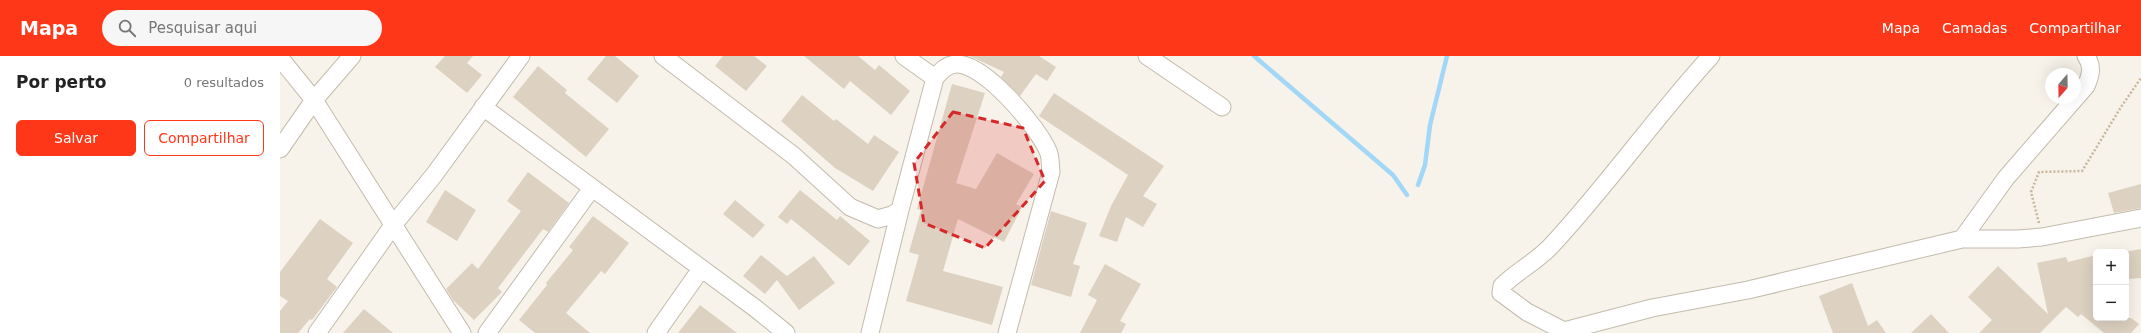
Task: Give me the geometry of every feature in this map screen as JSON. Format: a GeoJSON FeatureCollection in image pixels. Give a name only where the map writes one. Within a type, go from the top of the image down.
{"type":"FeatureCollection","features":[{"type":"Feature","properties":{"kind":"street"},"geometry":{"type":"LineString","coordinates":[[280,149],[314,100],[352,56]]}},
{"type":"Feature","properties":{"kind":"street"},"geometry":{"type":"LineString","coordinates":[[317,333],[394,224],[434,175],[521,56]]}},
{"type":"Feature","properties":{"kind":"street"},"geometry":{"type":"LineString","coordinates":[[663,56],[794,156],[850,208],[878,219],[892,215],[900,210]]}},
{"type":"Feature","properties":{"kind":"street"},"geometry":{"type":"LineString","coordinates":[[904,56],[934,78]]}},
{"type":"Feature","properties":{"kind":"street"},"geometry":{"type":"LineString","coordinates":[[1147,56],[1222,107]]}},
{"type":"Feature","properties":{"kind":"street"},"geometry":{"type":"LineString","coordinates":[[1711,56],[1693,76],[1606,185],[1550,247],[1536,260],[1502,286],[1501,293],[1541,320],[1566,332],[1652,308],[1748,290],[1962,238],[2042,237],[2141,218]]}},
{"type":"Feature","properties":{"kind":"street"},"geometry":{"type":"LineString","coordinates":[[1962,238],[2006,178],[2086,86],[2091,75],[2091,62],[2086,56]]}},
{"type":"Feature","properties":{"kind":"street"},"geometry":{"type":"LineString","coordinates":[[280,58],[314,100],[394,224],[426,279],[462,333]]}},
{"type":"Feature","properties":{"kind":"street"},"geometry":{"type":"LineString","coordinates":[[870,333],[934,78],[944,68],[956,64],[966,65],[988,78],[1041,136],[1049,153],[1050,172],[1007,333]]}},
{"type":"Feature","properties":{"kind":"street"},"geometry":{"type":"LineString","coordinates":[[484,107],[755,308],[786,333]]}},
{"type":"Feature","properties":{"kind":"street"},"geometry":{"type":"LineString","coordinates":[[487,333],[592,188]]}},
{"type":"Feature","properties":{"kind":"street"},"geometry":{"type":"LineString","coordinates":[[656,333],[701,269]]}},
{"type":"Feature","properties":{"kind":"path"},"geometry":{"type":"LineString","coordinates":[[2042,237],[2031,192],[2039,172],[2082,171],[2121,107],[2141,78]]}},
{"type":"Feature","properties":{"kind":"highlighted area"},"geometry":{"type":"Polygon","coordinates":[[[953,112],[1023,128],[1045,181],[985,248],[924,223],[914,163],[953,112]]]}},
{"type":"Feature","properties":{"kind":"building"},"geometry":{"type":"Polygon","coordinates":[[[445,56],[473,56],[467,63],[482,75],[467,93],[435,67],[445,56]]]}},
{"type":"Feature","properties":{"kind":"building"},"geometry":{"type":"Polygon","coordinates":[[[606,56],[615,56],[639,76],[617,103],[587,79],[606,56]]]}},
{"type":"Feature","properties":{"kind":"building"},"geometry":{"type":"Polygon","coordinates":[[[723,56],[754,56],[767,66],[746,91],[715,66],[723,56]]]}},
{"type":"Feature","properties":{"kind":"building"},"geometry":{"type":"Polygon","coordinates":[[[804,56],[858,56],[875,70],[879,65],[910,91],[891,115],[850,81],[844,89],[804,56]]]}},
{"type":"Feature","properties":{"kind":"building"},"geometry":{"type":"Polygon","coordinates":[[[970,56],[1039,56],[1056,67],[1047,81],[1036,74],[1020,96],[1001,77],[1004,72],[970,56]]]}},
{"type":"Feature","properties":{"kind":"building"},"geometry":{"type":"Polygon","coordinates":[[[538,66],[567,90],[565,93],[609,129],[586,157],[513,97],[538,66]]]}},
{"type":"Feature","properties":{"kind":"building"},"geometry":{"type":"Polygon","coordinates":[[[952,84],[985,93],[956,183],[976,189],[997,153],[1034,174],[1016,204],[1022,207],[1004,242],[958,219],[943,271],[1003,287],[992,325],[906,301],[919,255],[909,252],[921,210],[917,209],[952,84]]]}},
{"type":"Feature","properties":{"kind":"building"},"geometry":{"type":"Polygon","coordinates":[[[1054,93],[1164,166],[1143,196],[1157,204],[1143,227],[1126,217],[1117,242],[1099,236],[1111,206],[1128,175],[1039,116],[1054,93]]]}},
{"type":"Feature","properties":{"kind":"building"},"geometry":{"type":"Polygon","coordinates":[[[802,95],[834,121],[836,119],[868,144],[874,135],[899,152],[873,191],[835,168],[781,121],[802,95]]]}},
{"type":"Feature","properties":{"kind":"building"},"geometry":{"type":"Polygon","coordinates":[[[528,172],[569,203],[548,232],[543,229],[498,288],[502,292],[474,320],[453,300],[446,289],[472,263],[478,269],[521,211],[507,201],[528,172]]]}},
{"type":"Feature","properties":{"kind":"building"},"geometry":{"type":"Polygon","coordinates":[[[2141,184],[2141,208],[2114,213],[2108,193],[2141,184]]]}},
{"type":"Feature","properties":{"kind":"building"},"geometry":{"type":"Polygon","coordinates":[[[445,190],[476,210],[457,241],[426,222],[445,190]]]}},
{"type":"Feature","properties":{"kind":"building"},"geometry":{"type":"Polygon","coordinates":[[[800,190],[837,220],[840,216],[870,241],[849,266],[791,219],[787,224],[778,217],[800,190]]]}},
{"type":"Feature","properties":{"kind":"building"},"geometry":{"type":"Polygon","coordinates":[[[735,200],[765,225],[753,238],[723,214],[735,200]]]}},
{"type":"Feature","properties":{"kind":"building"},"geometry":{"type":"Polygon","coordinates":[[[1051,211],[1087,223],[1073,264],[1080,266],[1071,297],[1031,285],[1051,211]]]}},
{"type":"Feature","properties":{"kind":"building"},"geometry":{"type":"Polygon","coordinates":[[[593,216],[629,243],[605,274],[601,271],[566,313],[590,333],[535,333],[519,320],[547,285],[546,283],[573,250],[569,247],[593,216]]]}},
{"type":"Feature","properties":{"kind":"building"},"geometry":{"type":"Polygon","coordinates":[[[320,219],[353,243],[327,279],[337,287],[312,320],[310,319],[298,333],[280,333],[280,311],[288,301],[280,296],[280,272],[320,219]]]}},
{"type":"Feature","properties":{"kind":"building"},"geometry":{"type":"Polygon","coordinates":[[[2141,249],[2141,278],[2129,279],[2129,251],[2141,249]]]}},
{"type":"Feature","properties":{"kind":"building"},"geometry":{"type":"Polygon","coordinates":[[[761,255],[787,276],[814,256],[835,283],[799,310],[777,280],[765,294],[743,276],[761,255]]]}},
{"type":"Feature","properties":{"kind":"building"},"geometry":{"type":"Polygon","coordinates":[[[2093,256],[2093,321],[2129,321],[2129,318],[2131,318],[2139,324],[2131,333],[2104,333],[2081,314],[2078,317],[2066,307],[2040,333],[1979,333],[1992,320],[1968,297],[1998,266],[2048,314],[2037,263],[2066,257],[2068,262],[2093,256]]]}},
{"type":"Feature","properties":{"kind":"building"},"geometry":{"type":"Polygon","coordinates":[[[1105,264],[1141,284],[1120,321],[1126,324],[1121,333],[1080,333],[1097,300],[1088,295],[1105,264]]]}},
{"type":"Feature","properties":{"kind":"building"},"geometry":{"type":"Polygon","coordinates":[[[1852,283],[1868,326],[1877,320],[1886,333],[1833,333],[1819,296],[1852,283]]]}},
{"type":"Feature","properties":{"kind":"building"},"geometry":{"type":"Polygon","coordinates":[[[700,305],[737,333],[678,333],[700,305]]]}},
{"type":"Feature","properties":{"kind":"building"},"geometry":{"type":"Polygon","coordinates":[[[364,309],[393,333],[343,333],[364,309]]]}},
{"type":"Feature","properties":{"kind":"building"},"geometry":{"type":"Polygon","coordinates":[[[1931,314],[1949,333],[1911,333],[1931,314]]]}},
{"type":"Feature","properties":{"kind":"waterway"},"geometry":{"type":"LineString","coordinates":[[1254,56],[1393,175],[1407,195]]}},
{"type":"Feature","properties":{"kind":"waterway"},"geometry":{"type":"LineString","coordinates":[[1418,185],[1425,165],[1430,125],[1447,56]]}}]}
